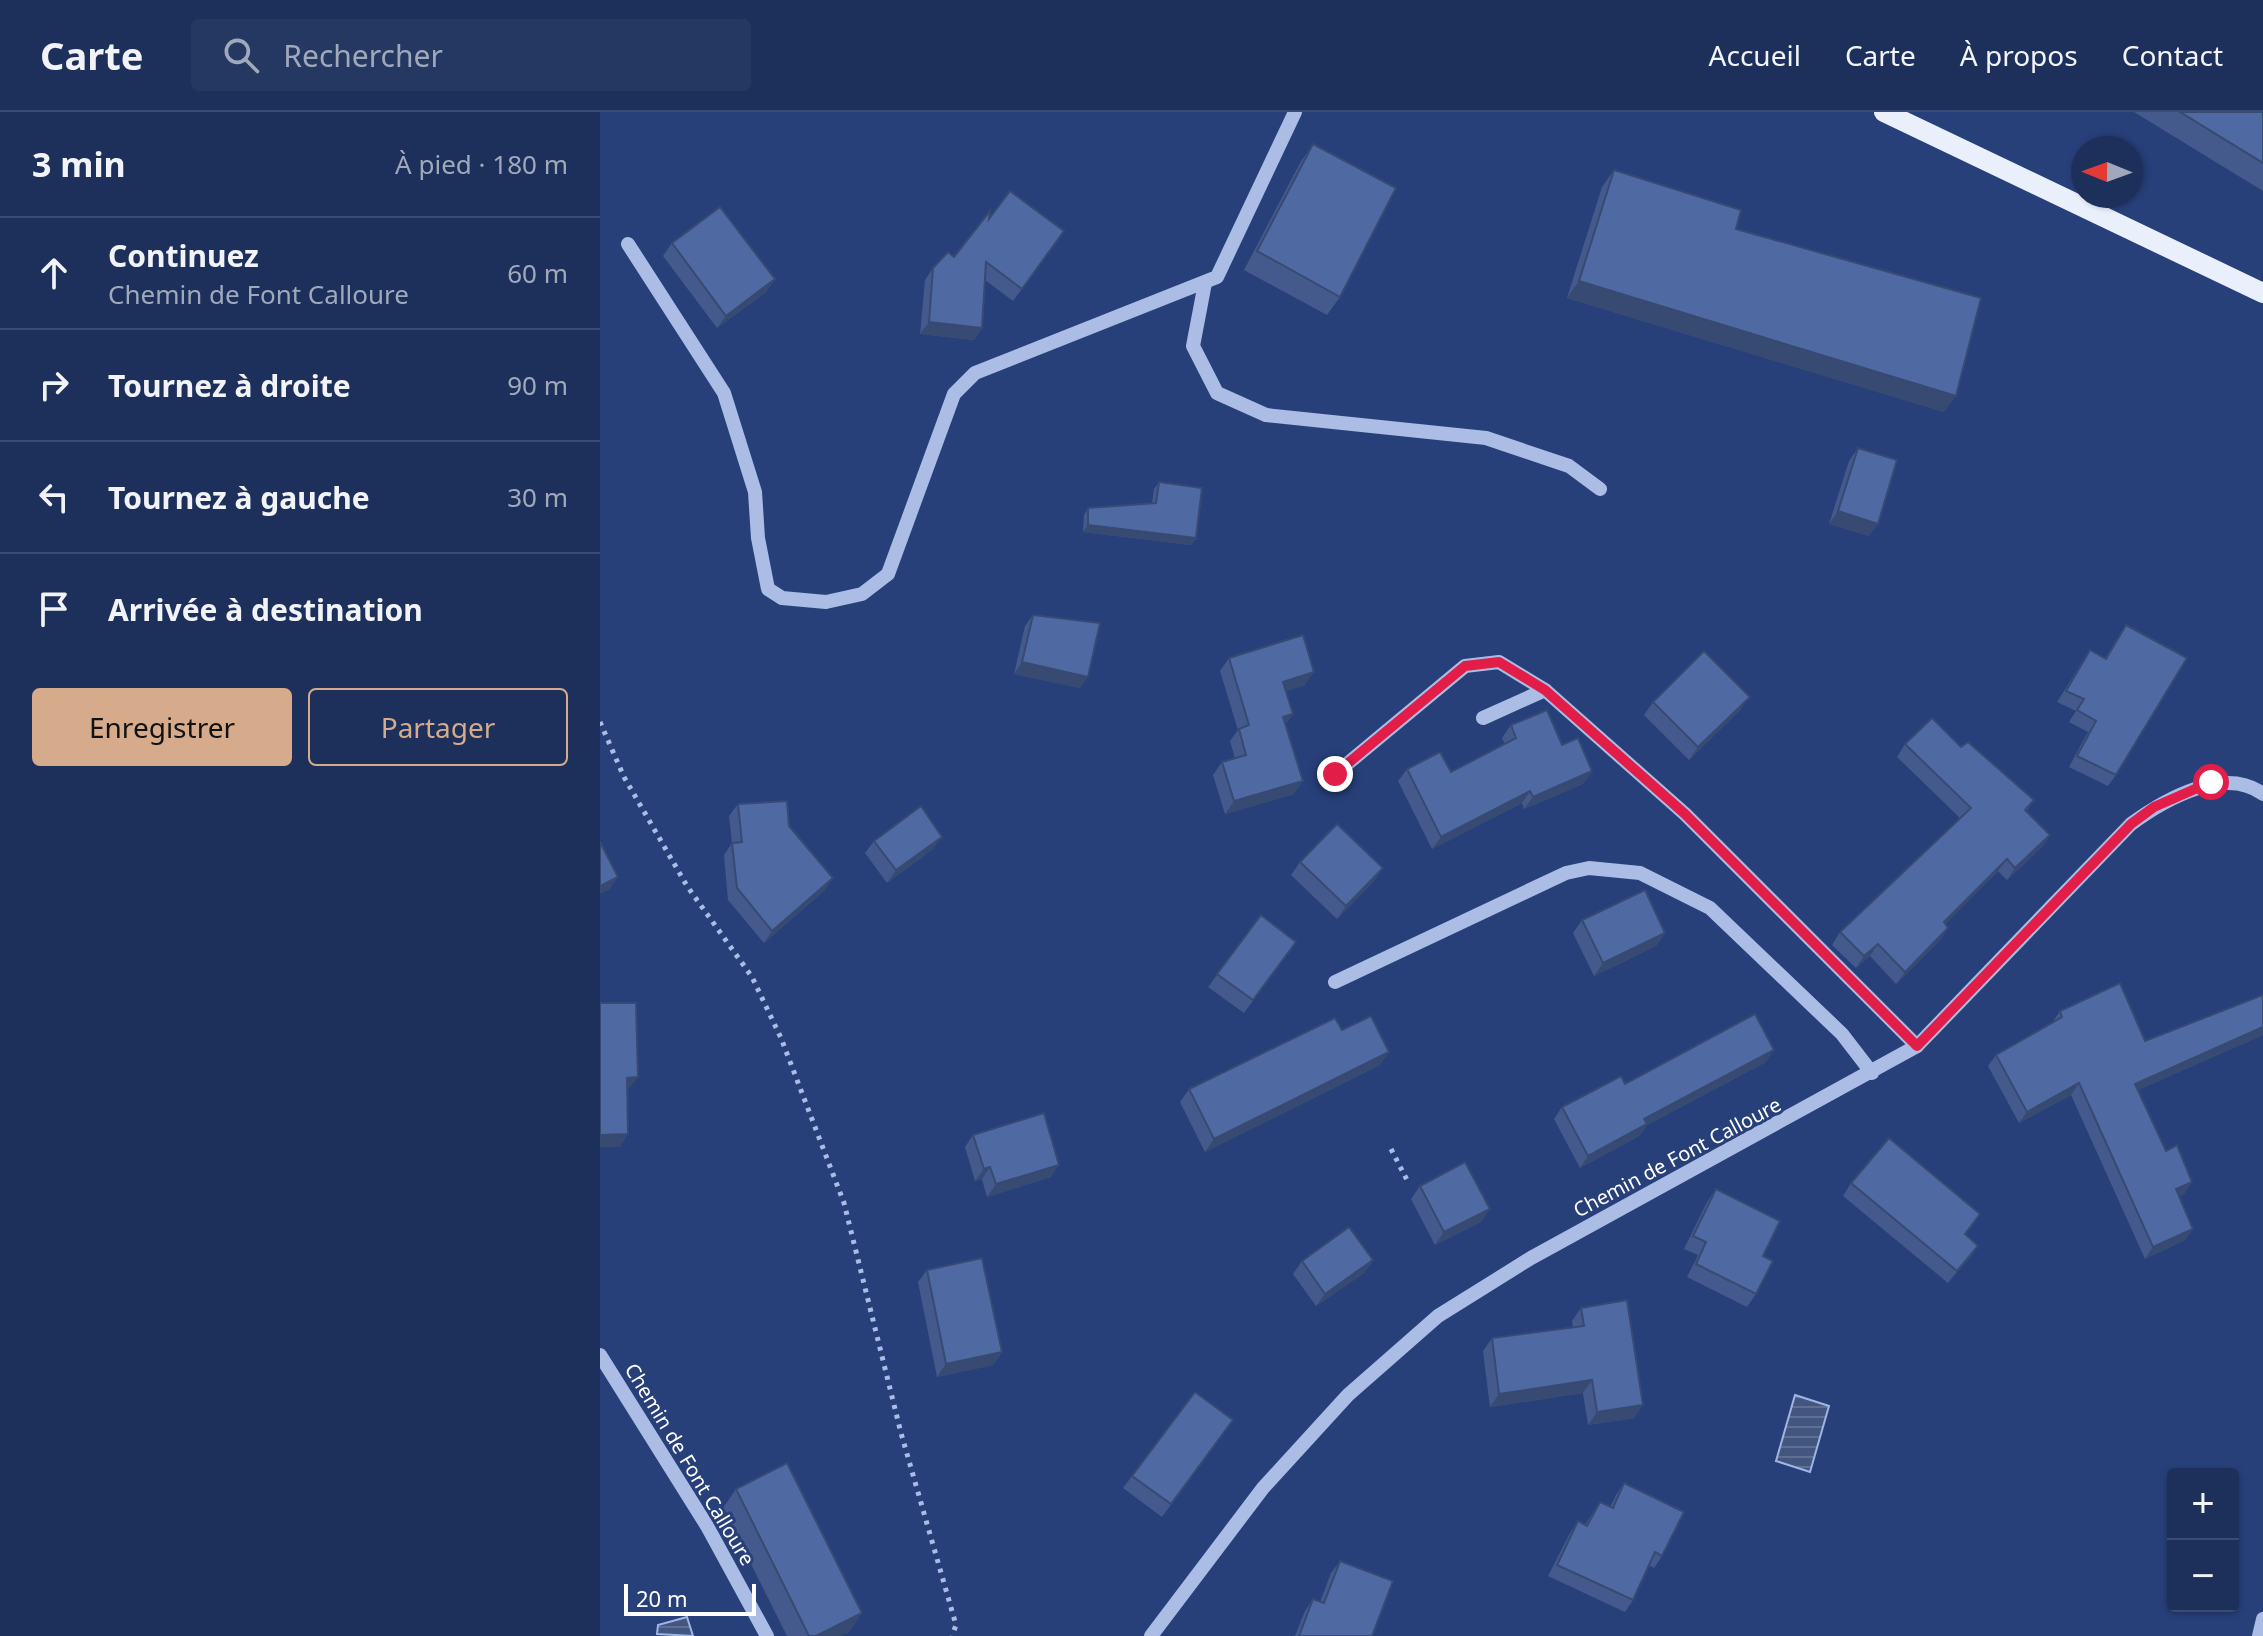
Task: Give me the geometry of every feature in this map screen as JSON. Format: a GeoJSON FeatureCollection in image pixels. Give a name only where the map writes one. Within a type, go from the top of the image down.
{"type":"FeatureCollection","features":[{"type":"Feature","properties":{"kind":"main road"},"geometry":{"type":"LineString","coordinates":[[1885,112],[2263,293]]}},
{"type":"Feature","properties":{"kind":"street"},"geometry":{"type":"LineString","coordinates":[[628,244],[724,393],[755,492],[758,538],[768,589],[782,598],[826,602],[862,594],[888,574],[954,394],[975,373],[1217,277],[1295,112]]}},
{"type":"Feature","properties":{"kind":"street"},"geometry":{"type":"LineString","coordinates":[[1205,283],[1193,346],[1217,393],[1266,415],[1486,438],[1569,466],[1600,489]]}},
{"type":"Feature","properties":{"kind":"street"},"geometry":{"type":"LineString","coordinates":[[1335,774],[1465,666],[1499,662],[1545,690],[1685,814],[1917,1046]]}},
{"type":"Feature","properties":{"kind":"street"},"geometry":{"type":"LineString","coordinates":[[1483,718],[1545,690]]}},
{"type":"Feature","properties":{"kind":"street","name":"Chemin de Font Calloure"},"geometry":{"type":"LineString","coordinates":[[1151,1636],[1263,1488],[1348,1395],[1438,1316],[1531,1258],[1917,1046],[2131,824],[2154,807],[2211,782],[2256,789],[2263,794]]}},
{"type":"Feature","properties":{"kind":"street"},"geometry":{"type":"LineString","coordinates":[[1335,982],[1566,873],[1589,868],[1640,873],[1710,908],[1842,1034],[1872,1073]]}},
{"type":"Feature","properties":{"kind":"street","name":"Chemin de Font Calloure"},"geometry":{"type":"LineString","coordinates":[[600,1355],[707,1526],[767,1636]]}},
{"type":"Feature","properties":{"kind":"street"},"geometry":{"type":"LineString","coordinates":[[2259,1636],[2263,1619]]}},
{"type":"Feature","properties":{"kind":"path"},"geometry":{"type":"LineString","coordinates":[[600,722],[624,777],[687,886],[752,977],[781,1038],[844,1203],[901,1433],[956,1625],[952,1636]]}},
{"type":"Feature","properties":{"kind":"path"},"geometry":{"type":"LineString","coordinates":[[1391,1149],[1407,1180]]}},
{"type":"Feature","properties":{"kind":"water"},"geometry":{"type":"Polygon","coordinates":[[[1795,1395],[1829,1406],[1810,1472],[1776,1461],[1795,1395]]]}},
{"type":"Feature","properties":{"kind":"water"},"geometry":{"type":"Polygon","coordinates":[[[687,1617],[693,1636],[657,1634],[658,1625],[687,1617]]]}},
{"type":"Feature","properties":{"kind":"building"},"geometry":{"type":"Polygon","coordinates":[[[2180,112],[2263,112],[2263,163],[2180,112]]]}},
{"type":"Feature","properties":{"kind":"building"},"geometry":{"type":"Polygon","coordinates":[[[1313,144],[1396,188],[1340,297],[1257,251],[1313,144]]]}},
{"type":"Feature","properties":{"kind":"building"},"geometry":{"type":"Polygon","coordinates":[[[1614,170],[1741,210],[1736,229],[1981,298],[1956,396],[1579,281],[1614,170]]]}},
{"type":"Feature","properties":{"kind":"building"},"geometry":{"type":"Polygon","coordinates":[[[1010,191],[1064,231],[1022,289],[986,262],[982,328],[929,322],[933,268],[948,252],[954,257],[1010,191]]]}},
{"type":"Feature","properties":{"kind":"building"},"geometry":{"type":"Polygon","coordinates":[[[720,207],[775,279],[726,316],[672,243],[720,207]]]}},
{"type":"Feature","properties":{"kind":"building"},"geometry":{"type":"Polygon","coordinates":[[[1858,448],[1897,460],[1878,524],[1838,511],[1858,448]]]}},
{"type":"Feature","properties":{"kind":"building"},"geometry":{"type":"Polygon","coordinates":[[[1159,482],[1202,488],[1196,538],[1088,525],[1088,508],[1156,503],[1159,482]]]}},
{"type":"Feature","properties":{"kind":"building"},"geometry":{"type":"Polygon","coordinates":[[[1033,615],[1100,623],[1088,677],[1022,662],[1033,615]]]}},
{"type":"Feature","properties":{"kind":"building"},"geometry":{"type":"Polygon","coordinates":[[[2126,625],[2187,658],[2116,775],[2077,756],[2096,721],[2077,710],[2084,699],[2066,691],[2090,650],[2106,659],[2126,625]]]}},
{"type":"Feature","properties":{"kind":"building"},"geometry":{"type":"Polygon","coordinates":[[[1303,635],[1314,672],[1283,682],[1293,714],[1283,717],[1303,781],[1234,801],[1222,762],[1246,755],[1239,729],[1249,725],[1229,658],[1303,635]]]}},
{"type":"Feature","properties":{"kind":"building"},"geometry":{"type":"Polygon","coordinates":[[[1704,651],[1750,697],[1698,747],[1653,702],[1704,651]]]}},
{"type":"Feature","properties":{"kind":"building"},"geometry":{"type":"Polygon","coordinates":[[[1547,710],[1562,745],[1578,738],[1592,771],[1533,797],[1530,791],[1441,837],[1407,769],[1440,752],[1451,772],[1516,738],[1511,725],[1547,710]]]}},
{"type":"Feature","properties":{"kind":"building"},"geometry":{"type":"Polygon","coordinates":[[[1932,718],[1961,747],[1968,742],[2034,800],[2025,810],[2050,835],[2015,868],[2007,859],[1944,922],[1948,928],[1905,972],[1878,944],[1864,956],[1840,932],[1971,808],[1905,744],[1932,718]]]}},
{"type":"Feature","properties":{"kind":"building"},"geometry":{"type":"Polygon","coordinates":[[[787,801],[789,826],[833,878],[772,931],[737,888],[732,843],[742,842],[738,804],[787,801]]]}},
{"type":"Feature","properties":{"kind":"building"},"geometry":{"type":"Polygon","coordinates":[[[921,806],[942,837],[896,870],[874,841],[921,806]]]}},
{"type":"Feature","properties":{"kind":"building"},"geometry":{"type":"Polygon","coordinates":[[[1337,824],[1383,868],[1346,906],[1300,862],[1337,824]]]}},
{"type":"Feature","properties":{"kind":"building"},"geometry":{"type":"Polygon","coordinates":[[[600,842],[618,877],[600,886],[600,842]]]}},
{"type":"Feature","properties":{"kind":"building"},"geometry":{"type":"Polygon","coordinates":[[[1645,890],[1665,933],[1603,963],[1582,920],[1645,890]]]}},
{"type":"Feature","properties":{"kind":"building"},"geometry":{"type":"Polygon","coordinates":[[[1261,915],[1296,942],[1253,1000],[1217,974],[1261,915]]]}},
{"type":"Feature","properties":{"kind":"building"},"geometry":{"type":"Polygon","coordinates":[[[2120,983],[2145,1041],[2263,995],[2263,1027],[2135,1084],[2166,1151],[2177,1145],[2192,1182],[2176,1189],[2193,1229],[2153,1247],[2079,1083],[2027,1112],[1996,1055],[2062,1017],[2060,1011],[2120,983]]]}},
{"type":"Feature","properties":{"kind":"building"},"geometry":{"type":"Polygon","coordinates":[[[600,1003],[636,1003],[638,1077],[627,1078],[628,1134],[600,1135],[600,1003]]]}},
{"type":"Feature","properties":{"kind":"building"},"geometry":{"type":"Polygon","coordinates":[[[1755,1014],[1774,1050],[1644,1119],[1647,1124],[1588,1156],[1562,1107],[1621,1076],[1625,1084],[1755,1014]]]}},
{"type":"Feature","properties":{"kind":"building"},"geometry":{"type":"Polygon","coordinates":[[[1371,1016],[1389,1052],[1214,1139],[1189,1089],[1335,1018],[1342,1030],[1371,1016]]]}},
{"type":"Feature","properties":{"kind":"building"},"geometry":{"type":"Polygon","coordinates":[[[1044,1113],[1059,1165],[996,1184],[990,1167],[984,1169],[973,1135],[1044,1113]]]}},
{"type":"Feature","properties":{"kind":"building"},"geometry":{"type":"Polygon","coordinates":[[[1889,1138],[1980,1214],[1965,1234],[1978,1246],[1957,1271],[1851,1183],[1889,1138]]]}},
{"type":"Feature","properties":{"kind":"building"},"geometry":{"type":"Polygon","coordinates":[[[1465,1162],[1490,1209],[1444,1232],[1420,1186],[1465,1162]]]}},
{"type":"Feature","properties":{"kind":"building"},"geometry":{"type":"Polygon","coordinates":[[[1716,1189],[1780,1221],[1763,1256],[1773,1261],[1756,1294],[1696,1264],[1706,1242],[1693,1236],[1716,1189]]]}},
{"type":"Feature","properties":{"kind":"building"},"geometry":{"type":"Polygon","coordinates":[[[1349,1227],[1373,1260],[1325,1294],[1302,1261],[1349,1227]]]}},
{"type":"Feature","properties":{"kind":"building"},"geometry":{"type":"Polygon","coordinates":[[[982,1258],[1002,1352],[946,1364],[927,1270],[982,1258]]]}},
{"type":"Feature","properties":{"kind":"building"},"geometry":{"type":"Polygon","coordinates":[[[1627,1300],[1643,1405],[1597,1412],[1592,1380],[1499,1394],[1492,1338],[1584,1326],[1581,1308],[1627,1300]]]}},
{"type":"Feature","properties":{"kind":"building"},"geometry":{"type":"Polygon","coordinates":[[[1195,1392],[1233,1420],[1171,1504],[1132,1476],[1195,1392]]]}},
{"type":"Feature","properties":{"kind":"building"},"geometry":{"type":"Polygon","coordinates":[[[787,1463],[862,1613],[816,1636],[809,1636],[736,1489],[787,1463]]]}},
{"type":"Feature","properties":{"kind":"building"},"geometry":{"type":"Polygon","coordinates":[[[1624,1483],[1684,1512],[1662,1556],[1655,1552],[1633,1600],[1557,1565],[1578,1521],[1587,1526],[1600,1502],[1613,1508],[1624,1483]]]}},
{"type":"Feature","properties":{"kind":"building"},"geometry":{"type":"Polygon","coordinates":[[[1340,1561],[1393,1581],[1372,1636],[1299,1636],[1313,1599],[1324,1603],[1340,1561]]]}},
{"type":"Feature","properties":{"kind":"route"},"geometry":{"type":"LineString","coordinates":[[1335,774],[1465,666],[1499,662],[1545,690],[1685,814],[1917,1046],[2131,824],[2154,807],[2211,782]]}}]}
